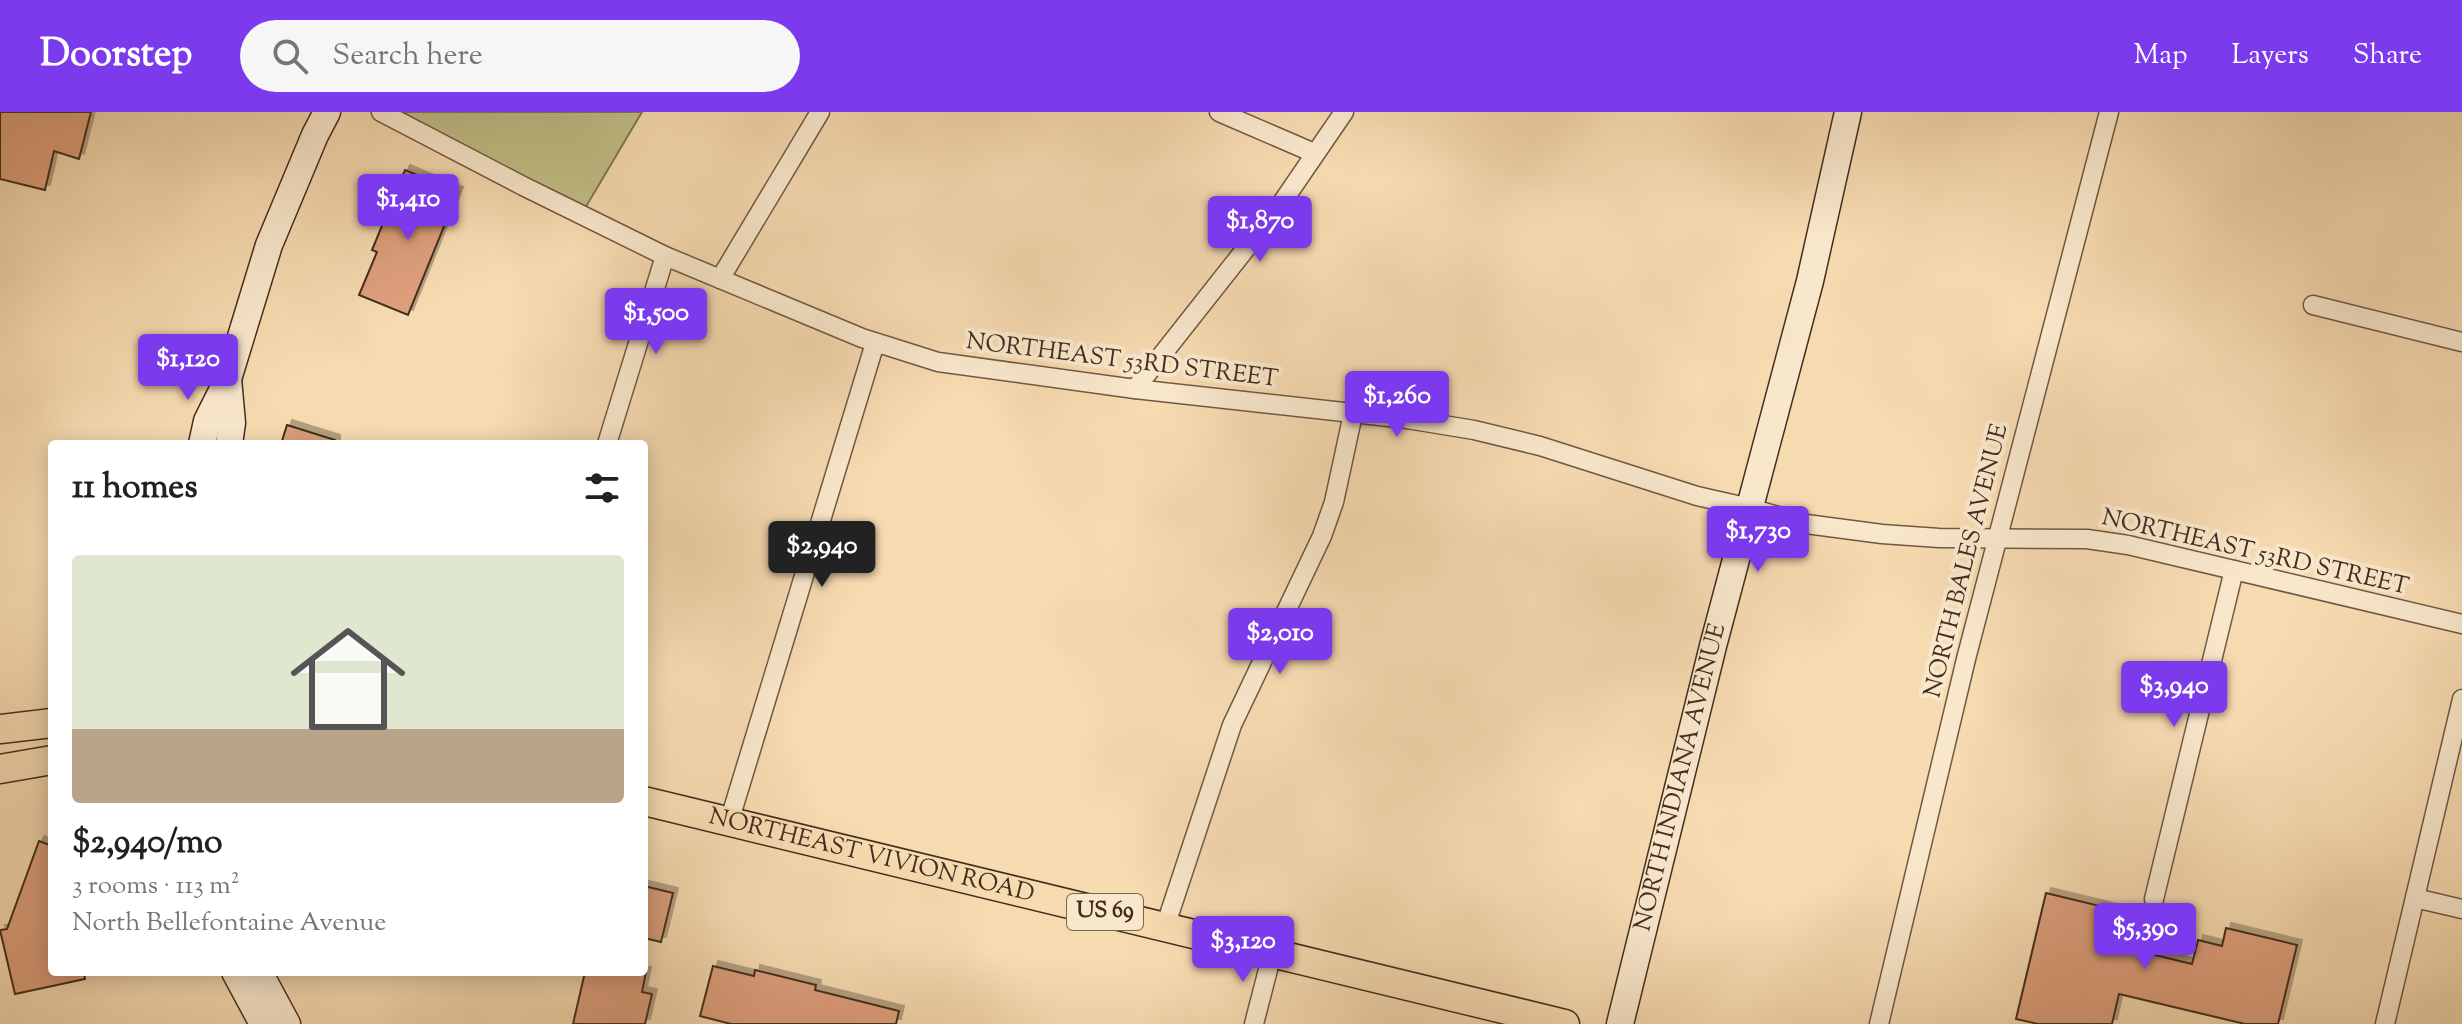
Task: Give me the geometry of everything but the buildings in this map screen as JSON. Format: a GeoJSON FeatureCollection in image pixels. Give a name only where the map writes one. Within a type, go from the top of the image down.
{"type":"FeatureCollection","features":[{"type":"Feature","properties":{"kind":"main road"},"geometry":{"type":"LineString","coordinates":[[0,729],[48,723]]}},
{"type":"Feature","properties":{"kind":"main road"},"geometry":{"type":"LineString","coordinates":[[0,769],[48,761]]}},
{"type":"Feature","properties":{"kind":"main road","name":"NORTHEAST VIVION ROAD"},"geometry":{"type":"LineString","coordinates":[[648,802],[1165,927],[1500,1016],[1565,1024]]}},
{"type":"Feature","properties":{"kind":"street"},"geometry":{"type":"LineString","coordinates":[[203,440],[207,421],[228,379],[269,245],[327,112]]}},
{"type":"Feature","properties":{"kind":"street","name":"NORTHEAST 53RD STREET"},"geometry":{"type":"LineString","coordinates":[[381,112],[665,256],[875,343],[938,362],[1135,389],[1407,419],[1474,430],[1540,446],[1697,496],[1806,524],[1882,534],[2087,539],[2128,545],[2462,624]]}},
{"type":"Feature","properties":{"kind":"street"},"geometry":{"type":"LineString","coordinates":[[720,279],[820,112]]}},
{"type":"Feature","properties":{"kind":"street"},"geometry":{"type":"LineString","coordinates":[[1219,112],[1314,153]]}},
{"type":"Feature","properties":{"kind":"street"},"geometry":{"type":"LineString","coordinates":[[1135,389],[1281,204],[1344,112]]}},
{"type":"Feature","properties":{"kind":"street","name":"NORTH INDIANA AVENUE"},"geometry":{"type":"LineString","coordinates":[[1620,1024],[1713,646],[1810,281],[1848,112]]}},
{"type":"Feature","properties":{"kind":"street","name":"NORTH BALES AVENUE"},"geometry":{"type":"LineString","coordinates":[[1879,1024],[1997,538],[2109,112]]}},
{"type":"Feature","properties":{"kind":"street"},"geometry":{"type":"LineString","coordinates":[[608,440],[665,256]]}},
{"type":"Feature","properties":{"kind":"street"},"geometry":{"type":"LineString","coordinates":[[2313,305],[2462,342]]}},
{"type":"Feature","properties":{"kind":"street"},"geometry":{"type":"LineString","coordinates":[[729,822],[875,343]]}},
{"type":"Feature","properties":{"kind":"street"},"geometry":{"type":"LineString","coordinates":[[228,379],[232,423],[230,440]]}},
{"type":"Feature","properties":{"kind":"street"},"geometry":{"type":"LineString","coordinates":[[1165,927],[1232,725],[1322,536],[1334,502],[1353,414]]}},
{"type":"Feature","properties":{"kind":"street"},"geometry":{"type":"LineString","coordinates":[[2154,899],[2234,570]]}},
{"type":"Feature","properties":{"kind":"street"},"geometry":{"type":"LineString","coordinates":[[2385,1024],[2462,699]]}},
{"type":"Feature","properties":{"kind":"street"},"geometry":{"type":"LineString","coordinates":[[2415,898],[2462,909]]}},
{"type":"Feature","properties":{"kind":"street"},"geometry":{"type":"LineString","coordinates":[[1254,1024],[1272,954]]}},
{"type":"Feature","properties":{"kind":"street"},"geometry":{"type":"LineString","coordinates":[[237,976],[263,1024]]}},
{"type":"Feature","properties":{"kind":"street"},"geometry":{"type":"LineString","coordinates":[[261,976],[287,1024]]}},
{"type":"Feature","properties":{"kind":"shaded area"},"geometry":{"type":"Polygon","coordinates":[[[402,112],[642,112],[581,215],[402,112]]]}}]}
